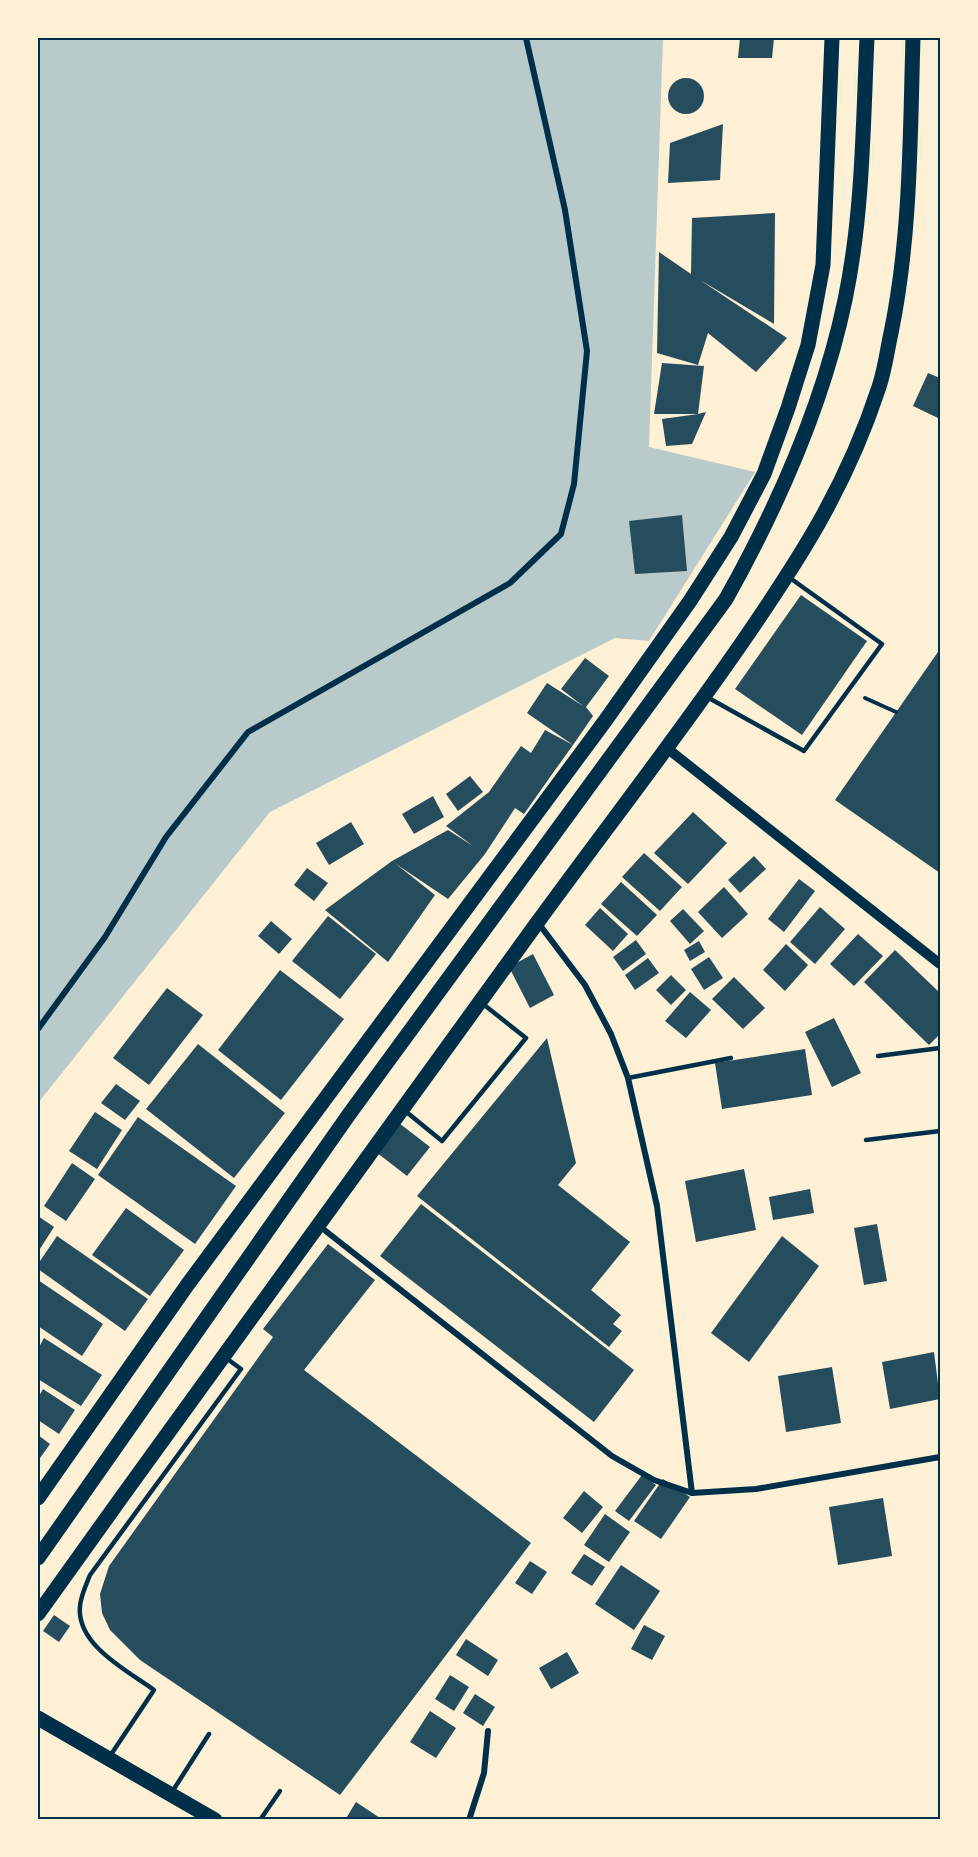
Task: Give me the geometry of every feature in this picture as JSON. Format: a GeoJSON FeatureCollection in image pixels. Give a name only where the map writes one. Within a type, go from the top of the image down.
{"type":"FeatureCollection","features":[{"type":"Feature","properties":{"kind":"main road"},"geometry":{"type":"LineString","coordinates":[[38,1498],[188,1284],[605,721],[690,601],[731,537],[764,474],[808,345],[824,265],[832,38]]}},
{"type":"Feature","properties":{"kind":"main road"},"geometry":{"type":"LineString","coordinates":[[38,1558],[350,1113],[726,599],[753,550],[784,486],[811,415],[845,301],[859,200],[867,38]]}},
{"type":"Feature","properties":{"kind":"main road"},"geometry":{"type":"LineString","coordinates":[[38,1614],[222,1355],[537,922],[668,749],[788,576],[827,512],[859,444],[881,381],[899,295],[908,199],[913,38]]}},
{"type":"Feature","properties":{"kind":"main road"},"geometry":{"type":"LineString","coordinates":[[38,1718],[215,1820]]}},
{"type":"Feature","properties":{"kind":"street"},"geometry":{"type":"LineString","coordinates":[[38,1029],[105,936],[166,837],[248,732],[510,583],[561,534],[574,483],[587,351],[565,210],[526,38]]}},
{"type":"Feature","properties":{"kind":"street"},"geometry":{"type":"LineString","coordinates":[[668,749],[940,964]]}},
{"type":"Feature","properties":{"kind":"street"},"geometry":{"type":"LineString","coordinates":[[537,922],[585,985],[611,1034],[628,1078],[657,1206],[692,1492]]}},
{"type":"Feature","properties":{"kind":"street"},"geometry":{"type":"LineString","coordinates":[[318,1225],[612,1456],[654,1480],[692,1492],[756,1489],[940,1456]]}},
{"type":"Feature","properties":{"kind":"street"},"geometry":{"type":"LineString","coordinates":[[469,1820],[484,1773],[488,1731]]}},
{"type":"Feature","properties":{"kind":"lane"},"geometry":{"type":"LineString","coordinates":[[705,696],[804,751],[882,644],[788,576]]}},
{"type":"Feature","properties":{"kind":"lane"},"geometry":{"type":"LineString","coordinates":[[402,1109],[442,1142],[526,1038],[481,1002]]}},
{"type":"Feature","properties":{"kind":"lane"},"geometry":{"type":"LineString","coordinates":[[878,1056],[940,1048]]}},
{"type":"Feature","properties":{"kind":"lane"},"geometry":{"type":"LineString","coordinates":[[628,1078],[731,1058]]}},
{"type":"Feature","properties":{"kind":"lane"},"geometry":{"type":"LineString","coordinates":[[866,1140],[940,1131]]}},
{"type":"Feature","properties":{"kind":"lane"},"geometry":{"type":"LineString","coordinates":[[108,1758],[154,1690],[109,1658],[93,1643],[83,1626],[80,1609],[82,1594],[90,1575],[241,1369],[222,1355]]}},
{"type":"Feature","properties":{"kind":"lane"},"geometry":{"type":"LineString","coordinates":[[171,1794],[209,1734]]}},
{"type":"Feature","properties":{"kind":"lane"},"geometry":{"type":"LineString","coordinates":[[260,1820],[280,1791]]}},
{"type":"Feature","properties":{"kind":"shaded area"},"geometry":{"type":"Polygon","coordinates":[[[38,38],[663,38],[649,447],[755,472],[649,641],[615,638],[270,812],[38,1103],[38,38]]]}},
{"type":"Feature","properties":{"kind":"building"},"geometry":{"type":"Polygon","coordinates":[[[740,38],[774,38],[772,58],[738,58],[740,38]]]}},
{"type":"Feature","properties":{"kind":"building"},"geometry":{"type":"Polygon","coordinates":[[[686,78],[699,83],[704,96],[699,109],[686,114],[673,109],[668,96],[673,83],[686,78]]]}},
{"type":"Feature","properties":{"kind":"building"},"geometry":{"type":"Polygon","coordinates":[[[723,124],[720,180],[668,183],[670,143],[723,124]]]}},
{"type":"Feature","properties":{"kind":"building"},"geometry":{"type":"Polygon","coordinates":[[[775,213],[774,324],[700,280],[787,338],[756,372],[708,333],[698,365],[657,353],[659,252],[691,274],[692,218],[775,213]]]}},
{"type":"Feature","properties":{"kind":"building"},"geometry":{"type":"Polygon","coordinates":[[[662,363],[704,366],[698,414],[654,414],[662,363]]]}},
{"type":"Feature","properties":{"kind":"building"},"geometry":{"type":"Polygon","coordinates":[[[928,373],[940,378],[940,419],[913,406],[928,373]]]}},
{"type":"Feature","properties":{"kind":"building"},"geometry":{"type":"Polygon","coordinates":[[[706,412],[692,444],[666,446],[662,419],[706,412]]]}},
{"type":"Feature","properties":{"kind":"building"},"geometry":{"type":"Polygon","coordinates":[[[682,515],[687,571],[635,574],[629,521],[682,515]]]}},
{"type":"Feature","properties":{"kind":"building"},"geometry":{"type":"Polygon","coordinates":[[[801,595],[867,641],[802,735],[735,689],[801,595]]]}},
{"type":"Feature","properties":{"kind":"building"},"geometry":{"type":"Polygon","coordinates":[[[940,649],[940,873],[835,800],[940,649]]]}},
{"type":"Feature","properties":{"kind":"building"},"geometry":{"type":"Polygon","coordinates":[[[585,658],[609,676],[586,707],[593,716],[573,745],[527,713],[547,683],[583,706],[561,689],[585,658]]]}},
{"type":"Feature","properties":{"kind":"building"},"geometry":{"type":"Polygon","coordinates":[[[545,730],[573,745],[524,814],[515,808],[485,854],[448,899],[396,864],[435,895],[388,962],[325,910],[392,861],[448,830],[473,846],[446,826],[489,792],[521,746],[531,753],[545,730]]]}},
{"type":"Feature","properties":{"kind":"building"},"geometry":{"type":"Polygon","coordinates":[[[470,776],[483,792],[458,811],[446,794],[470,776]]]}},
{"type":"Feature","properties":{"kind":"building"},"geometry":{"type":"Polygon","coordinates":[[[433,796],[444,817],[414,834],[402,814],[433,796]]]}},
{"type":"Feature","properties":{"kind":"building"},"geometry":{"type":"Polygon","coordinates":[[[693,812],[727,843],[688,884],[654,853],[693,812]]]}},
{"type":"Feature","properties":{"kind":"building"},"geometry":{"type":"Polygon","coordinates":[[[351,822],[364,844],[329,865],[316,843],[351,822]]]}},
{"type":"Feature","properties":{"kind":"building"},"geometry":{"type":"Polygon","coordinates":[[[644,853],[682,887],[660,911],[622,877],[644,853]]]}},
{"type":"Feature","properties":{"kind":"building"},"geometry":{"type":"Polygon","coordinates":[[[754,856],[766,869],[740,893],[728,880],[754,856]]]}},
{"type":"Feature","properties":{"kind":"building"},"geometry":{"type":"Polygon","coordinates":[[[307,868],[328,883],[314,901],[294,885],[307,868]]]}},
{"type":"Feature","properties":{"kind":"building"},"geometry":{"type":"Polygon","coordinates":[[[799,879],[815,891],[784,932],[768,919],[799,879]]]}},
{"type":"Feature","properties":{"kind":"building"},"geometry":{"type":"Polygon","coordinates":[[[621,882],[657,915],[637,936],[601,904],[621,882]]]}},
{"type":"Feature","properties":{"kind":"building"},"geometry":{"type":"Polygon","coordinates":[[[724,887],[748,914],[722,938],[698,912],[724,887]]]}},
{"type":"Feature","properties":{"kind":"building"},"geometry":{"type":"Polygon","coordinates":[[[820,907],[845,929],[815,964],[790,942],[820,907]]]}},
{"type":"Feature","properties":{"kind":"building"},"geometry":{"type":"Polygon","coordinates":[[[600,908],[628,934],[613,951],[585,925],[600,908]]]}},
{"type":"Feature","properties":{"kind":"building"},"geometry":{"type":"Polygon","coordinates":[[[683,909],[704,931],[690,944],[670,921],[683,909]]]}},
{"type":"Feature","properties":{"kind":"building"},"geometry":{"type":"Polygon","coordinates":[[[328,916],[376,954],[340,999],[292,961],[328,916]]]}},
{"type":"Feature","properties":{"kind":"building"},"geometry":{"type":"Polygon","coordinates":[[[271,921],[292,939],[279,954],[258,936],[271,921]]]}},
{"type":"Feature","properties":{"kind":"building"},"geometry":{"type":"Polygon","coordinates":[[[858,934],[883,956],[854,986],[830,964],[858,934]]]}},
{"type":"Feature","properties":{"kind":"building"},"geometry":{"type":"Polygon","coordinates":[[[636,940],[646,954],[623,971],[613,957],[636,940]]]}},
{"type":"Feature","properties":{"kind":"building"},"geometry":{"type":"Polygon","coordinates":[[[699,941],[705,952],[690,961],[684,950],[699,941]]]}},
{"type":"Feature","properties":{"kind":"building"},"geometry":{"type":"Polygon","coordinates":[[[786,944],[808,965],[785,991],[763,970],[786,944]]]}},
{"type":"Feature","properties":{"kind":"building"},"geometry":{"type":"Polygon","coordinates":[[[895,950],[940,993],[940,1034],[929,1045],[864,982],[895,950]]]}},
{"type":"Feature","properties":{"kind":"building"},"geometry":{"type":"Polygon","coordinates":[[[533,954],[554,995],[530,1008],[509,967],[533,954]]]}},
{"type":"Feature","properties":{"kind":"building"},"geometry":{"type":"Polygon","coordinates":[[[709,957],[723,978],[704,990],[691,969],[709,957]]]}},
{"type":"Feature","properties":{"kind":"building"},"geometry":{"type":"Polygon","coordinates":[[[648,958],[659,973],[635,990],[625,975],[648,958]]]}},
{"type":"Feature","properties":{"kind":"building"},"geometry":{"type":"Polygon","coordinates":[[[280,970],[344,1019],[281,1100],[218,1050],[280,970]]]}},
{"type":"Feature","properties":{"kind":"building"},"geometry":{"type":"Polygon","coordinates":[[[671,975],[686,990],[671,1005],[656,990],[671,975]]]}},
{"type":"Feature","properties":{"kind":"building"},"geometry":{"type":"Polygon","coordinates":[[[734,977],[765,1008],[743,1029],[712,999],[734,977]]]}},
{"type":"Feature","properties":{"kind":"building"},"geometry":{"type":"Polygon","coordinates":[[[167,988],[203,1015],[149,1085],[113,1058],[167,988]]]}},
{"type":"Feature","properties":{"kind":"building"},"geometry":{"type":"Polygon","coordinates":[[[690,992],[711,1010],[686,1038],[665,1021],[690,992]]]}},
{"type":"Feature","properties":{"kind":"building"},"geometry":{"type":"Polygon","coordinates":[[[834,1018],[861,1073],[832,1087],[805,1032],[834,1018]]]}},
{"type":"Feature","properties":{"kind":"building"},"geometry":{"type":"Polygon","coordinates":[[[547,1038],[576,1163],[558,1185],[630,1242],[591,1290],[621,1315],[613,1324],[622,1331],[609,1347],[417,1196],[547,1038]]]}},
{"type":"Feature","properties":{"kind":"building"},"geometry":{"type":"Polygon","coordinates":[[[198,1044],[285,1113],[234,1178],[146,1109],[198,1044]]]}},
{"type":"Feature","properties":{"kind":"building"},"geometry":{"type":"Polygon","coordinates":[[[805,1049],[812,1095],[722,1109],[715,1063],[805,1049]]]}},
{"type":"Feature","properties":{"kind":"building"},"geometry":{"type":"Polygon","coordinates":[[[116,1084],[140,1101],[125,1120],[101,1103],[116,1084]]]}},
{"type":"Feature","properties":{"kind":"building"},"geometry":{"type":"Polygon","coordinates":[[[95,1112],[122,1130],[97,1169],[69,1151],[95,1112]]]}},
{"type":"Feature","properties":{"kind":"building"},"geometry":{"type":"Polygon","coordinates":[[[138,1117],[236,1186],[195,1244],[98,1175],[138,1117]]]}},
{"type":"Feature","properties":{"kind":"building"},"geometry":{"type":"Polygon","coordinates":[[[399,1123],[430,1147],[407,1176],[376,1152],[399,1123]]]}},
{"type":"Feature","properties":{"kind":"building"},"geometry":{"type":"Polygon","coordinates":[[[72,1163],[95,1179],[66,1221],[44,1206],[72,1163]]]}},
{"type":"Feature","properties":{"kind":"building"},"geometry":{"type":"Polygon","coordinates":[[[744,1169],[756,1230],[696,1242],[685,1181],[744,1169]]]}},
{"type":"Feature","properties":{"kind":"building"},"geometry":{"type":"Polygon","coordinates":[[[810,1189],[814,1213],[773,1220],[769,1197],[810,1189]]]}},
{"type":"Feature","properties":{"kind":"building"},"geometry":{"type":"Polygon","coordinates":[[[421,1204],[634,1370],[594,1422],[380,1256],[421,1204]]]}},
{"type":"Feature","properties":{"kind":"building"},"geometry":{"type":"Polygon","coordinates":[[[126,1208],[184,1250],[150,1296],[92,1255],[126,1208]]]}},
{"type":"Feature","properties":{"kind":"building"},"geometry":{"type":"Polygon","coordinates":[[[38,1216],[54,1227],[38,1252],[38,1216]]]}},
{"type":"Feature","properties":{"kind":"building"},"geometry":{"type":"Polygon","coordinates":[[[877,1224],[887,1281],[864,1285],[854,1228],[877,1224]]]}},
{"type":"Feature","properties":{"kind":"building"},"geometry":{"type":"Polygon","coordinates":[[[57,1236],[148,1299],[125,1331],[38,1269],[38,1264],[57,1236]]]}},
{"type":"Feature","properties":{"kind":"building"},"geometry":{"type":"Polygon","coordinates":[[[782,1236],[819,1266],[749,1362],[711,1333],[782,1236]]]}},
{"type":"Feature","properties":{"kind":"building"},"geometry":{"type":"Polygon","coordinates":[[[328,1244],[375,1280],[304,1370],[531,1543],[340,1795],[140,1660],[110,1630],[102,1613],[100,1594],[109,1566],[273,1337],[263,1329],[328,1244]]]}},
{"type":"Feature","properties":{"kind":"building"},"geometry":{"type":"Polygon","coordinates":[[[38,1280],[103,1324],[82,1356],[38,1326],[38,1280]]]}},
{"type":"Feature","properties":{"kind":"building"},"geometry":{"type":"Polygon","coordinates":[[[44,1338],[102,1375],[81,1406],[38,1379],[38,1349],[44,1338]]]}},
{"type":"Feature","properties":{"kind":"building"},"geometry":{"type":"Polygon","coordinates":[[[934,1352],[940,1399],[890,1409],[882,1362],[934,1352]]]}},
{"type":"Feature","properties":{"kind":"building"},"geometry":{"type":"Polygon","coordinates":[[[832,1367],[841,1423],[786,1432],[778,1376],[832,1367]]]}},
{"type":"Feature","properties":{"kind":"building"},"geometry":{"type":"Polygon","coordinates":[[[43,1389],[75,1410],[59,1434],[38,1420],[38,1398],[43,1389]]]}},
{"type":"Feature","properties":{"kind":"building"},"geometry":{"type":"Polygon","coordinates":[[[38,1435],[50,1444],[38,1461],[38,1435]]]}},
{"type":"Feature","properties":{"kind":"building"},"geometry":{"type":"Polygon","coordinates":[[[642,1475],[656,1485],[629,1521],[615,1511],[642,1475]]]}},
{"type":"Feature","properties":{"kind":"building"},"geometry":{"type":"Polygon","coordinates":[[[663,1479],[690,1497],[661,1539],[634,1521],[663,1479]]]}},
{"type":"Feature","properties":{"kind":"building"},"geometry":{"type":"Polygon","coordinates":[[[584,1491],[603,1507],[582,1533],[563,1518],[584,1491]]]}},
{"type":"Feature","properties":{"kind":"building"},"geometry":{"type":"Polygon","coordinates":[[[883,1498],[892,1556],[838,1565],[829,1507],[883,1498]]]}},
{"type":"Feature","properties":{"kind":"building"},"geometry":{"type":"Polygon","coordinates":[[[605,1514],[630,1532],[609,1562],[584,1545],[605,1514]]]}},
{"type":"Feature","properties":{"kind":"building"},"geometry":{"type":"Polygon","coordinates":[[[584,1554],[605,1567],[592,1586],[571,1573],[584,1554]]]}},
{"type":"Feature","properties":{"kind":"building"},"geometry":{"type":"Polygon","coordinates":[[[530,1561],[547,1572],[532,1594],[515,1583],[530,1561]]]}},
{"type":"Feature","properties":{"kind":"building"},"geometry":{"type":"Polygon","coordinates":[[[621,1565],[660,1591],[634,1630],[595,1604],[621,1565]]]}},
{"type":"Feature","properties":{"kind":"building"},"geometry":{"type":"Polygon","coordinates":[[[54,1615],[70,1626],[59,1642],[43,1631],[54,1615]]]}},
{"type":"Feature","properties":{"kind":"building"},"geometry":{"type":"Polygon","coordinates":[[[644,1625],[665,1636],[652,1660],[631,1649],[644,1625]]]}},
{"type":"Feature","properties":{"kind":"building"},"geometry":{"type":"Polygon","coordinates":[[[466,1639],[498,1660],[488,1676],[456,1655],[466,1639]]]}},
{"type":"Feature","properties":{"kind":"building"},"geometry":{"type":"Polygon","coordinates":[[[567,1652],[579,1673],[551,1689],[539,1668],[567,1652]]]}},
{"type":"Feature","properties":{"kind":"building"},"geometry":{"type":"Polygon","coordinates":[[[450,1675],[469,1687],[454,1711],[435,1699],[450,1675]]]}},
{"type":"Feature","properties":{"kind":"building"},"geometry":{"type":"Polygon","coordinates":[[[475,1694],[495,1707],[483,1726],[463,1713],[475,1694]]]}},
{"type":"Feature","properties":{"kind":"building"},"geometry":{"type":"Polygon","coordinates":[[[430,1711],[456,1728],[436,1758],[410,1742],[430,1711]]]}},
{"type":"Feature","properties":{"kind":"building"},"geometry":{"type":"Polygon","coordinates":[[[356,1802],[383,1820],[345,1820],[356,1802]]]}}]}
